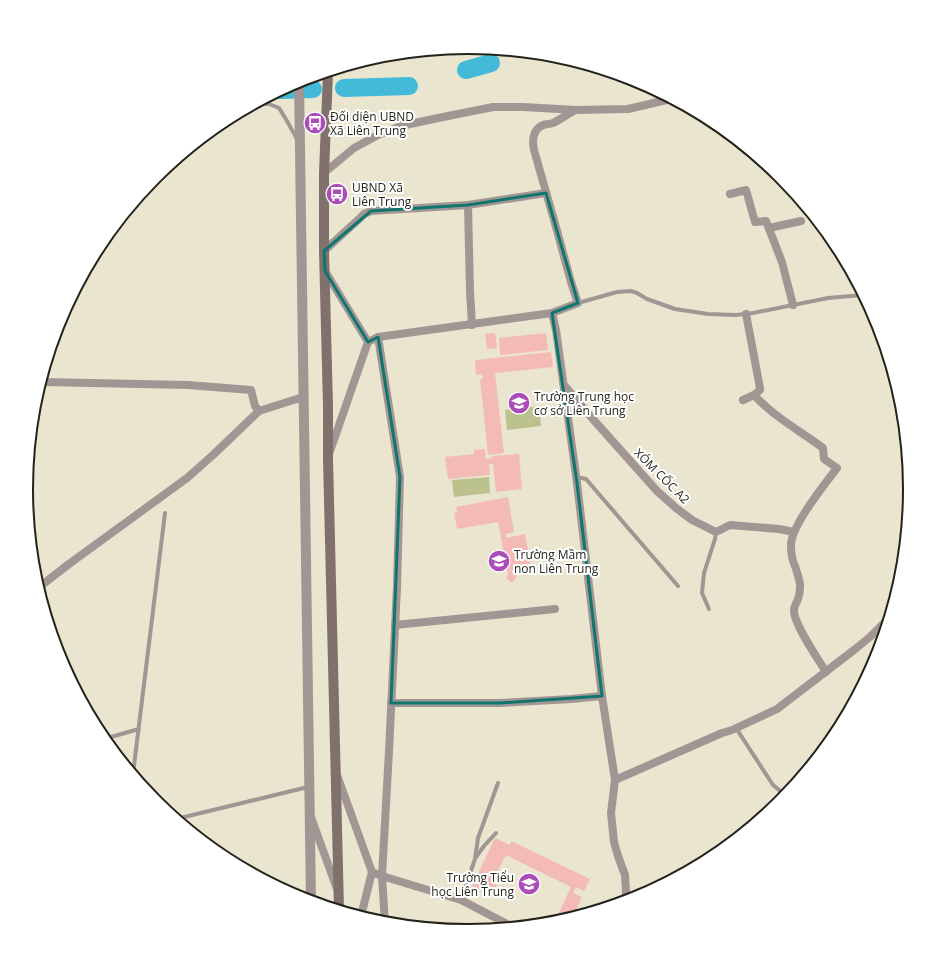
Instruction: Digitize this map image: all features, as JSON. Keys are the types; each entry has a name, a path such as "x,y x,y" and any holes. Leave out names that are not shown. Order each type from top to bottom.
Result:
{"main road":[{"path":"328,77 324,173 324,251 339,904"}],"street":[{"path":"299,88 310,813 309,894"},
{"path":"324,173 354,148 378,135 401,126 493,107 576,110 628,109 663,101"},
{"path":"328,459 368,342 378,337 552,313 578,303 532,144 536,130 542,125 552,123 576,110"},
{"path":"730,194 746,190 755,222 766,221 782,262 793,305"},
{"path":"324,251 358,219 371,211 468,205 546,193"},
{"path":"468,205 472,325"},
{"path":"769,228 800,221"},
{"path":"325,271 368,342"},
{"path":"552,313 556,330 576,476 602,696 615,780 611,813 614,842 625,875 626,894"},
{"path":"743,400 754,395 760,390 746,314"},
{"path":"378,337 400,476 395,625 382,876 385,916"},
{"path":"46,382 188,385 252,390 255,406 259,411"},
{"name":"XÓM CỐC A2","path":"563,384 591,418 657,491 692,520 716,532"},
{"path":"754,395 780,418 823,448 824,459 837,468 813,501 794,532 790,544 800,590 798,600 794,605 794,612 800,628 826,672"},
{"path":"43,584 187,478 259,411 303,397"},
{"path":"716,532 730,525 779,529 794,532"},
{"path":"395,625 555,608"},
{"path":"615,780 777,709 870,637 881,626"},
{"path":"391,703 500,703 602,696"},
{"path":"336,770 372,872 362,911"},
{"path":"310,813 338,894"},
{"path":"372,872 461,900 505,922"}],"lane":[{"path":"267,104 279,108 288,121 300,144"},
{"path":"578,303 617,292 631,291 647,299 675,309 708,314 736,315 828,298 857,295"},
{"path":"576,476 586,479 678,586"},
{"path":"134,767 165,513"},
{"path":"709,609 702,593 704,573 716,532"},
{"path":"736,728 773,785 781,792"},
{"path":"111,737 139,729"},
{"path":"461,900 475,859 478,838 498,783"},
{"path":"183,817 309,786"},
{"path":"475,859 496,833"}],"highlighted area":[{"path":"546,193 578,303 552,313 577,483 602,696 500,703 391,703 400,477 378,337 368,342 325,271 324,251 371,211 468,205"}],"green space":[{"path":"539,406 541,426 507,430 505,410"},
{"path":"489,477 490,493 454,497 452,480"}],"building":[{"path":"495,333 497,348 487,349 485,334"},
{"path":"546,333 548,350 500,355 499,338"},
{"path":"551,352 553,367 495,373 504,453 488,455 480,379 483,379 482,374 476,375 475,360"},
{"path":"485,449 486,459 492,458 492,456 519,454 522,489 496,492 493,464 489,464 490,475 448,479 445,457 474,454 474,450"},
{"path":"508,497 514,532 506,534 506,538 525,534 531,567 512,571 512,573 517,576 512,583 506,578 508,575 498,522 457,529 454,513 457,512 456,507"},
{"path":"495,838 510,845 511,841 590,879 584,891 576,887 573,893 582,897 576,910 558,915 571,887 506,855 492,883 497,885 492,896 472,886"}],"waterway":[{"path":"466,70 491,63"},
{"path":"344,88 409,86"},
{"path":"297,89 313,89"}],"place":[{"name":"Đối diện UBND Xã Liên Trung","path":"315,123"},
{"name":"UBND Xã Liên Trung","path":"337,194"},
{"name":"Trường Trung học cơ sở Liên Trung","path":"519,403"},
{"name":"Trường Mầm non Liên Trung","path":"499,561"},
{"name":"Trường Tiểu học Liên Trung","path":"529,884"}]}
